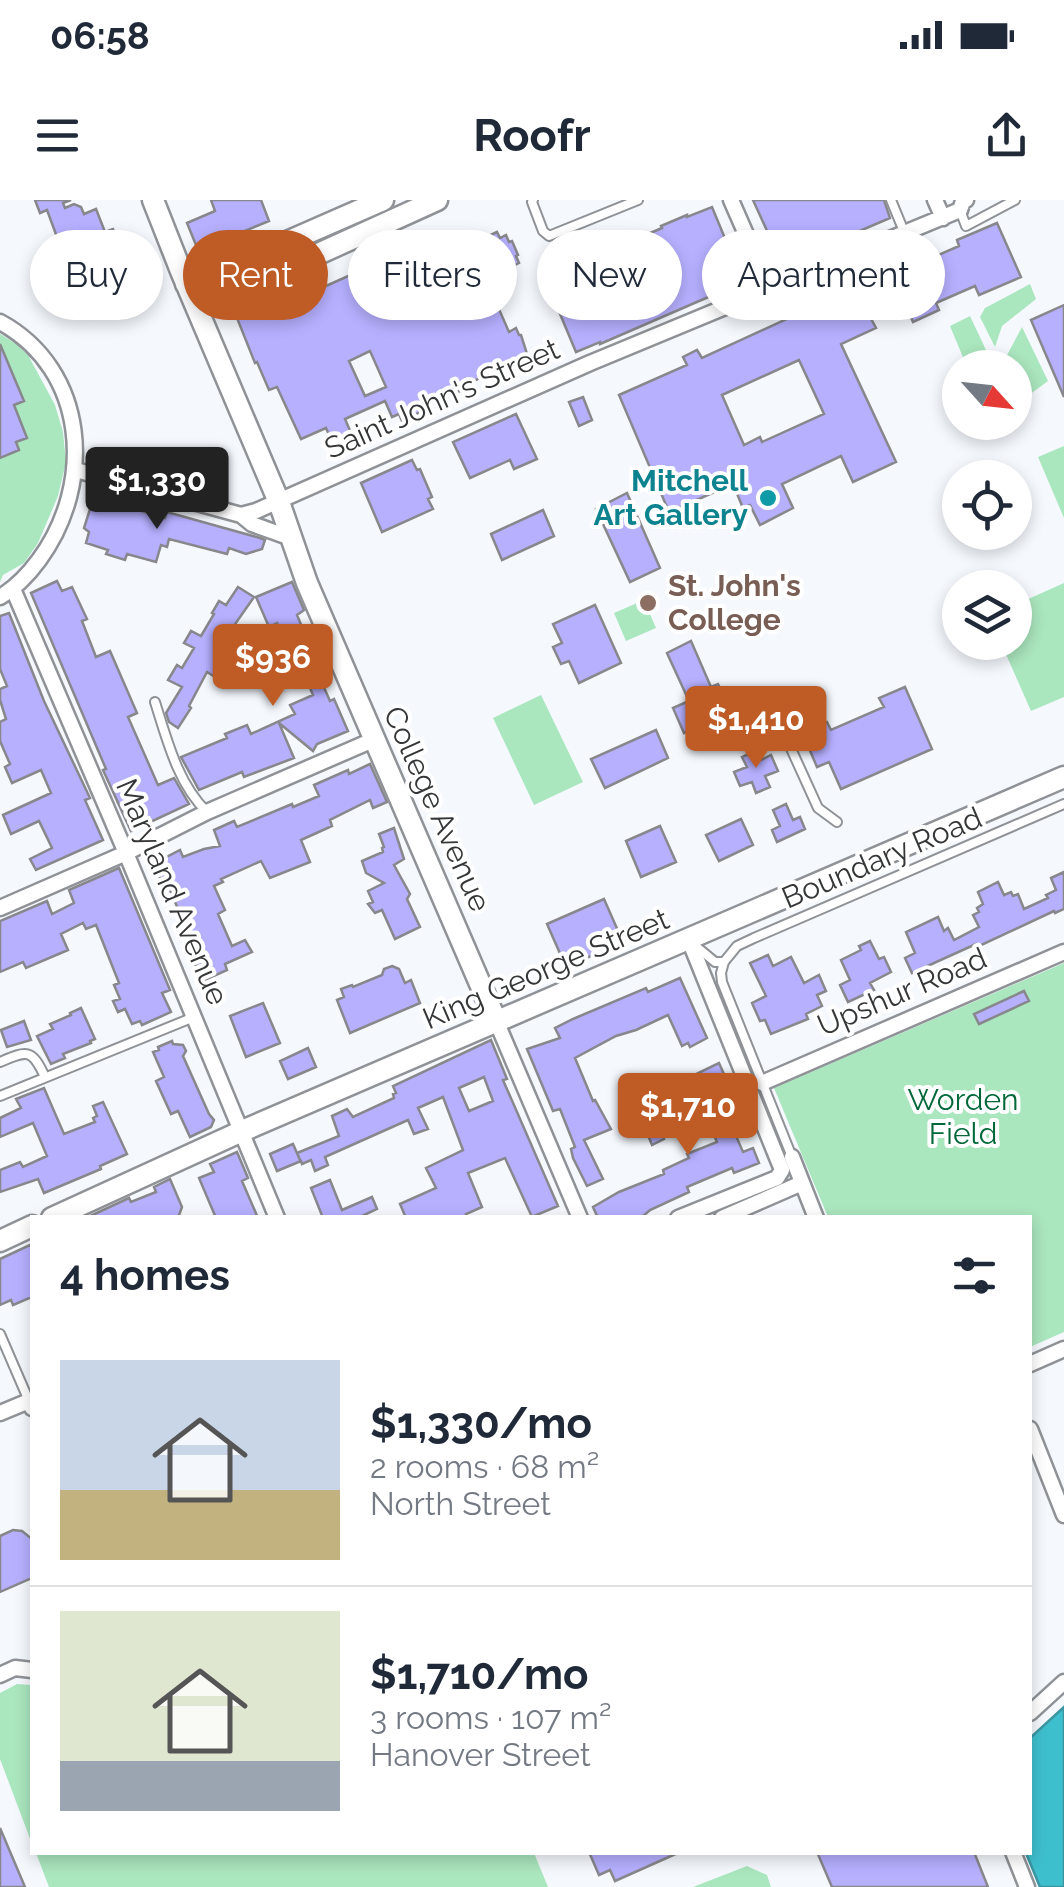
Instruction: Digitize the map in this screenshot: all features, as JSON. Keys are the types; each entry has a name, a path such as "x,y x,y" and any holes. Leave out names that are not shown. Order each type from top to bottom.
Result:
{"main road":[{"name":"College Avenue","path":"153,200 183,276"},
{"path":"314,230 383,200"},
{"path":"328,250 437,200"},
{"name":"College Avenue","path":"202,320 279,502 307,582 497,1023"},
{"name":"King George Street","path":"59,1215 240,1132 1064,777"},
{"path":"0,1241 30,1227"}],"street":[{"path":"731,200 744,230"},
{"path":"935,200 943,218"},
{"name":"Saint John's Street","path":"914,230 963,205"},
{"name":"Saint John's Street","path":"241,515 279,502 702,316"},
{"path":"0,322 31,343 60,384 69,409 76,470 64,515 50,544 24,579 6,593"},
{"path":"76,470 241,515 252,524 291,538"},
{"name":"Maryland Avenue","path":"6,593 126,854 276,1215"},
{"path":"0,908 374,740"},
{"path":"689,940 787,1164 802,1183 815,1215"},
{"name":"Upshur Road","path":"762,1083 1064,952"},
{"name":"College Avenue","path":"497,1023 579,1215"},
{"path":"685,1215 777,1178 787,1164"},
{"path":"729,1215 802,1183"},
{"path":"1032,1363 1064,1349"},
{"path":"0,1413 30,1405"},
{"path":"1032,1434 1064,1514"},
{"path":"0,1675 15,1668 30,1670"},
{"path":"1032,1712 1064,1682"},
{"path":"1013,1855 1027,1887"}],"lane":[{"path":"534,200 543,231 549,236 638,200"},
{"path":"891,200 903,230"},
{"path":"963,205 966,226 1015,200"},
{"path":"155,702 172,758 207,812"},
{"path":"768,728 788,742 818,808 838,822"},
{"name":"Boundary Road","path":"724,962 737,946 754,938 1064,804"},
{"path":"689,940 715,962 724,962 722,982 762,1083 787,1164"},
{"path":"0,1096 194,1017"},
{"path":"0,1062 28,1053 37,1059 45,1077"},
{"path":"0,1334 30,1403"}],"green space":[{"path":"1030,284 1036,299 1002,326 995,347 980,317 985,308"},
{"path":"970,316 986,350 960,350 950,326"},
{"path":"1022,327 1048,381 1032,393 1032,350 1010,350"},
{"path":"0,334 28,355 55,405 66,462 58,496 38,543 24,563 3,575 0,582 0,458 16,442 14,405 23,400 4,353 0,354"},
{"path":"1064,446 1064,518 1038,457"},
{"path":"1064,583 1064,697 1031,711 1008,660 1032,660 1032,597"},
{"path":"644,600 656,628 626,641 614,613"},
{"path":"541,695 583,782 534,805 493,718"},
{"name":"Worden Field","path":"1064,963 1064,1332 1032,1346 1032,1215 827,1215 774,1088"},
{"path":"17,1684 30,1685 30,1839 0,1759 0,1693"},
{"path":"37,1855 535,1855 548,1887 49,1887"},
{"path":"747,1866 767,1875 771,1887 693,1887"}],"water":[{"path":"1064,1707 1064,1887 1040,1887 1027,1855 1032,1855 1032,1736"}],"building":[{"path":"35,200 71,200 63,203 65,208 74,204 84,214 96,209 104,230 54,230 47,210 40,213"},
{"path":"211,200 261,200 269,221 247,230 190,230 187,223 215,211"},
{"path":"753,200 884,200 890,218 862,230 767,230"},
{"path":"712,207 722,230 702,230 702,300 682,308 682,230 657,230"},
{"path":"997,223 1021,277 979,295 975,286 945,299 945,252 959,246 957,240"},
{"path":"348,276 348,320 504,320 509,332 516,328 521,335 528,357 522,359 525,366 505,377 497,378 494,372 451,395 449,391 426,401 430,408 402,421 399,414 392,417 385,401 345,419 351,433 332,442 326,428 301,439 277,387 269,390 238,320 328,320 328,285","holes":["370,351 386,387 365,396 349,361"]},
{"path":"1064,305 1064,397 1031,320"},
{"path":"563,320 655,320 600,344 576,352"},
{"path":"784,320 872,320 876,328 841,344 896,462 853,482 841,456 782,484 793,508 760,525 750,505 743,508 733,484 669,512 619,395 687,365 683,357 697,350 702,358","holes":["799,360 824,414 762,442 760,437 744,445 722,395"]},
{"path":"0,344 24,401 14,405 27,438 16,442 19,450 0,458"},
{"path":"583,397 592,420 579,426 569,402"},
{"path":"516,414 537,459 514,469 510,460 470,478 453,442"},
{"path":"412,460 432,497 428,499 433,509 382,532 361,483"},
{"path":"627,493 660,568 630,582 596,509"},
{"path":"116,497 137,503 135,509 165,518 167,512 265,540 262,549 246,554 229,548 227,554 169,539 167,547 161,545 156,562 127,554 125,560 86,543 89,532 84,528 90,509 97,510 101,500 114,504"},
{"path":"543,510 554,536 502,560 491,534"},
{"path":"57,581 62,591 72,587 87,619 82,621 96,657 110,651 137,713 128,717 158,785 174,778 189,804 131,831 31,593"},
{"path":"292,582 304,610 297,615 309,644 305,645 348,731 317,744 313,751 279,723 294,758 244,777 242,772 199,790 181,757 247,725 251,734 295,714 290,705 313,695 277,623 269,627 256,597"},
{"path":"238,587 254,597 226,637 238,644 217,678 207,672 178,728 169,722 166,713 182,687 168,680 177,665 182,668 194,648 184,643 191,631 201,636 219,601 226,605"},
{"path":"595,605 621,663 579,683 569,661 561,664 553,647 562,643 553,624"},
{"path":"9,613 44,701 90,798 85,800 103,840 36,870 30,859 52,848 39,821 11,834 3,815 51,793 41,770 12,783 5,767 10,764 0,741 0,722 6,719 0,689 7,686 0,669 0,616"},
{"path":"691,641 711,687 718,684 723,694 732,690 740,708 684,733 673,708 689,701 667,653"},
{"path":"905,687 932,749 841,789 829,762 817,767 802,732 827,722 831,730 884,707 879,698"},
{"path":"656,730 668,758 605,788 591,759"},
{"path":"757,750 761,760 771,755 778,771 765,776 770,787 756,793 752,782 740,786 734,772 747,767 742,757"},
{"path":"370,764 387,802 373,808 370,800 330,820 332,826 301,840 310,862 270,878 261,861 214,886 225,910 218,914 232,946 245,940 252,952 225,964 227,970 205,980 200,978 199,968 192,962 197,954 167,883 163,885 157,862 180,850 183,857 220,846 214,830 234,821 237,827 319,796 314,785"},
{"path":"786,804 793,820 800,817 805,829 777,842 772,830 780,826 773,810"},
{"path":"741,819 753,845 719,861 706,835"},
{"path":"660,826 676,862 641,877 626,841"},
{"path":"394,828 404,859 394,865 410,894 407,899 420,927 395,939 382,910 375,913 368,904 373,902 368,891 384,883 366,873 362,861 383,852 379,834"},
{"path":"119,868 170,990 162,993 171,1012 142,1025 140,1021 132,1024 125,1009 118,1012 113,1001 120,999 114,985 119,983 96,925 86,929 83,923 61,934 68,950 26,968 23,962 0,972 0,921 47,901 52,914 74,903 69,890"},
{"path":"1064,872 1064,909 912,973 905,958 915,953 906,932 938,917 944,931 948,928 954,940 979,927 973,915 983,904 978,892 998,882 1004,895 1018,894 1024,909 1048,898 1046,895 1056,890 1051,878"},
{"path":"604,899 623,942 566,967 547,924"},
{"path":"870,941 891,972 870,983 874,990 848,1002 840,985 850,980 841,960"},
{"path":"768,955 773,966 791,957 804,983 819,975 826,991 817,995 822,1006 806,1014 808,1019 771,1034 752,1003 766,996 750,963"},
{"path":"384,969 399,969 405,983 411,980 420,1003 350,1033 337,1000 344,997 341,989 382,975"},
{"path":"680,978 707,1038 690,1047 688,1043 682,1046 668,1015 575,1058 593,1101 611,1129 584,1140 603,1179 587,1186 573,1158 571,1149 575,1147 560,1109 553,1111 527,1049 560,1038 555,1028 573,1019"},
{"path":"1024,991 1029,1001 979,1024 974,1014"},
{"path":"263,1003 280,1043 246,1057 230,1016"},
{"path":"81,1008 95,1039 51,1064 37,1036 53,1029 50,1024"},
{"path":"24,1021 31,1040 7,1047 1,1030"},
{"path":"491,1040 507,1079 503,1080 558,1206 531,1215 505,1158 468,1173 482,1207 466,1215 405,1215 400,1204 436,1188 426,1168 463,1150 443,1097 418,1108 428,1129 414,1134 408,1120 325,1157 328,1165 315,1171 311,1160 277,1171 270,1154 293,1144 300,1160 297,1153 339,1136 332,1116 347,1109 353,1117 394,1098 393,1086","holes":["484,1077 493,1101 469,1111 459,1088"]},
{"path":"172,1041 183,1045 183,1056 214,1120 211,1127 190,1137 178,1111 171,1114 156,1081 164,1077 153,1052"},
{"path":"308,1048 316,1067 288,1079 280,1061"},
{"path":"719,1063 727,1081 719,1084 737,1127 733,1129 743,1152 753,1148 759,1163 734,1173 732,1168 687,1187 689,1192 644,1215 597,1215 593,1207 664,1174 663,1170 689,1158 687,1154 717,1142 692,1076"},
{"path":"44,1088 64,1134 95,1122 93,1106 103,1102 127,1154 44,1193 38,1179 0,1192 0,1170 20,1162 23,1167 47,1156 33,1123 0,1137 0,1118 21,1108 16,1099"},
{"path":"654,1118 664,1139 652,1145 643,1123"},
{"path":"237,1152 248,1178 242,1181 257,1215 215,1215 199,1178 214,1172 210,1164"},
{"path":"170,1179 182,1207 179,1215 92,1215 129,1198 131,1202 156,1192 154,1187"},
{"path":"330,1180 342,1210 372,1197 377,1209 364,1215 322,1215 311,1188"},
{"path":"30,1245 30,1298 13,1305 11,1300 0,1305 0,1259"},
{"path":"13,1530 30,1537 30,1579 0,1592 0,1536"},
{"path":"0,1828 25,1887 0,1887"},
{"path":"590,1855 673,1855 615,1881 610,1870 599,1875"},
{"path":"818,1855 975,1855 988,1887 832,1887"}],"place":[{"name":"Mitchell Art Gallery","path":"768,498"},
{"name":"St. John's College","path":"648,603"}]}
